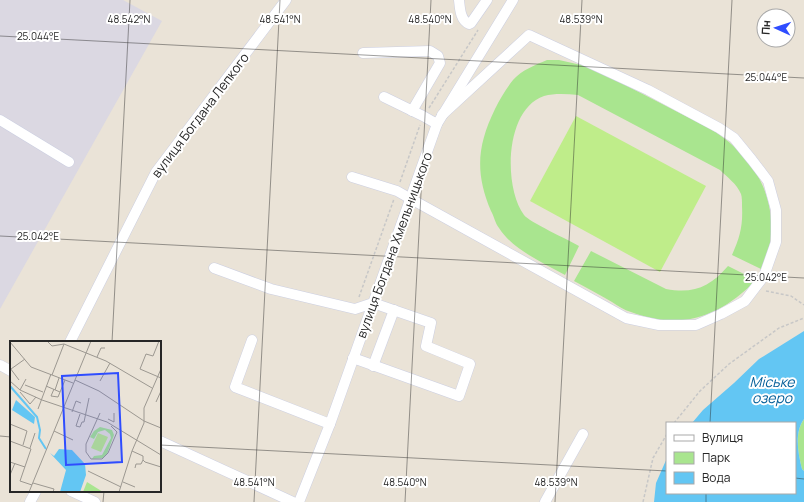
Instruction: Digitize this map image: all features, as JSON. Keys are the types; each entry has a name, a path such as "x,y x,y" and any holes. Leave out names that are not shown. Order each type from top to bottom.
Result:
{"street":[{"name":"вулиця Богдана Лепкого","path":"71,341 156,172 286,0"},
{"path":"459,0 463,18 465,22 469,24 487,0"},
{"name":"вулиця Богдана Хмельницького","path":"299,502 330,424 437,124 513,0"},
{"path":"352,177 397,191 626,318 659,325 696,324 721,314 745,301 764,276 776,242 776,210 768,181 734,138 719,128 648,90 530,35 442,115"},
{"path":"363,54 430,51 438,56 440,63 412,110"},
{"path":"384,97 437,124"},
{"path":"0,120 69,162"},
{"path":"214,268 271,289 355,309 373,303 431,323 426,346 470,364 459,396 353,358"},
{"path":"374,366 394,310"},
{"path":"252,340 235,387 330,424"},
{"path":"0,366 10,371"},
{"path":"545,502 583,434"},
{"path":"161,441 293,502"},
{"path":"30,502 35,492"},
{"path":"74,492 95,502"}],"path":[{"path":"754,289 791,296 804,305"},
{"path":"675,422 700,391 729,364 779,328 804,318"},
{"path":"642,502 653,458 666,436"}],"shaded area":[{"path":"0,0 123,0 162,21 0,309"}],"green space":[{"path":"547,60 559,60 590,67 711,129 726,139 750,163 765,192 770,208 770,243 768,253 761,269 732,255 740,231 742,220 742,201 739,190 729,178 720,170 578,95 548,95 531,104 521,116 515,132 511,168 517,202 524,215 541,226 579,246 565,275 529,255 512,243 498,226 486,197 480,172 482,148 489,122 510,83 517,76 533,66"},
{"path":"576,116 706,186 660,272 530,201"},
{"path":"591,251 666,289 685,290 701,287 715,279 728,266 756,280 728,303 699,317 683,320 649,318 623,309 574,281"},
{"path":"804,419 804,471 802,469 798,450 798,437 799,430"}],"water":[{"name":"Міське озеро","path":"804,331 804,419 799,430 798,450 802,469 804,471 804,502 654,502 656,483 666,460 666,494 796,494 796,422 693,422 703,410 759,359"}]}
